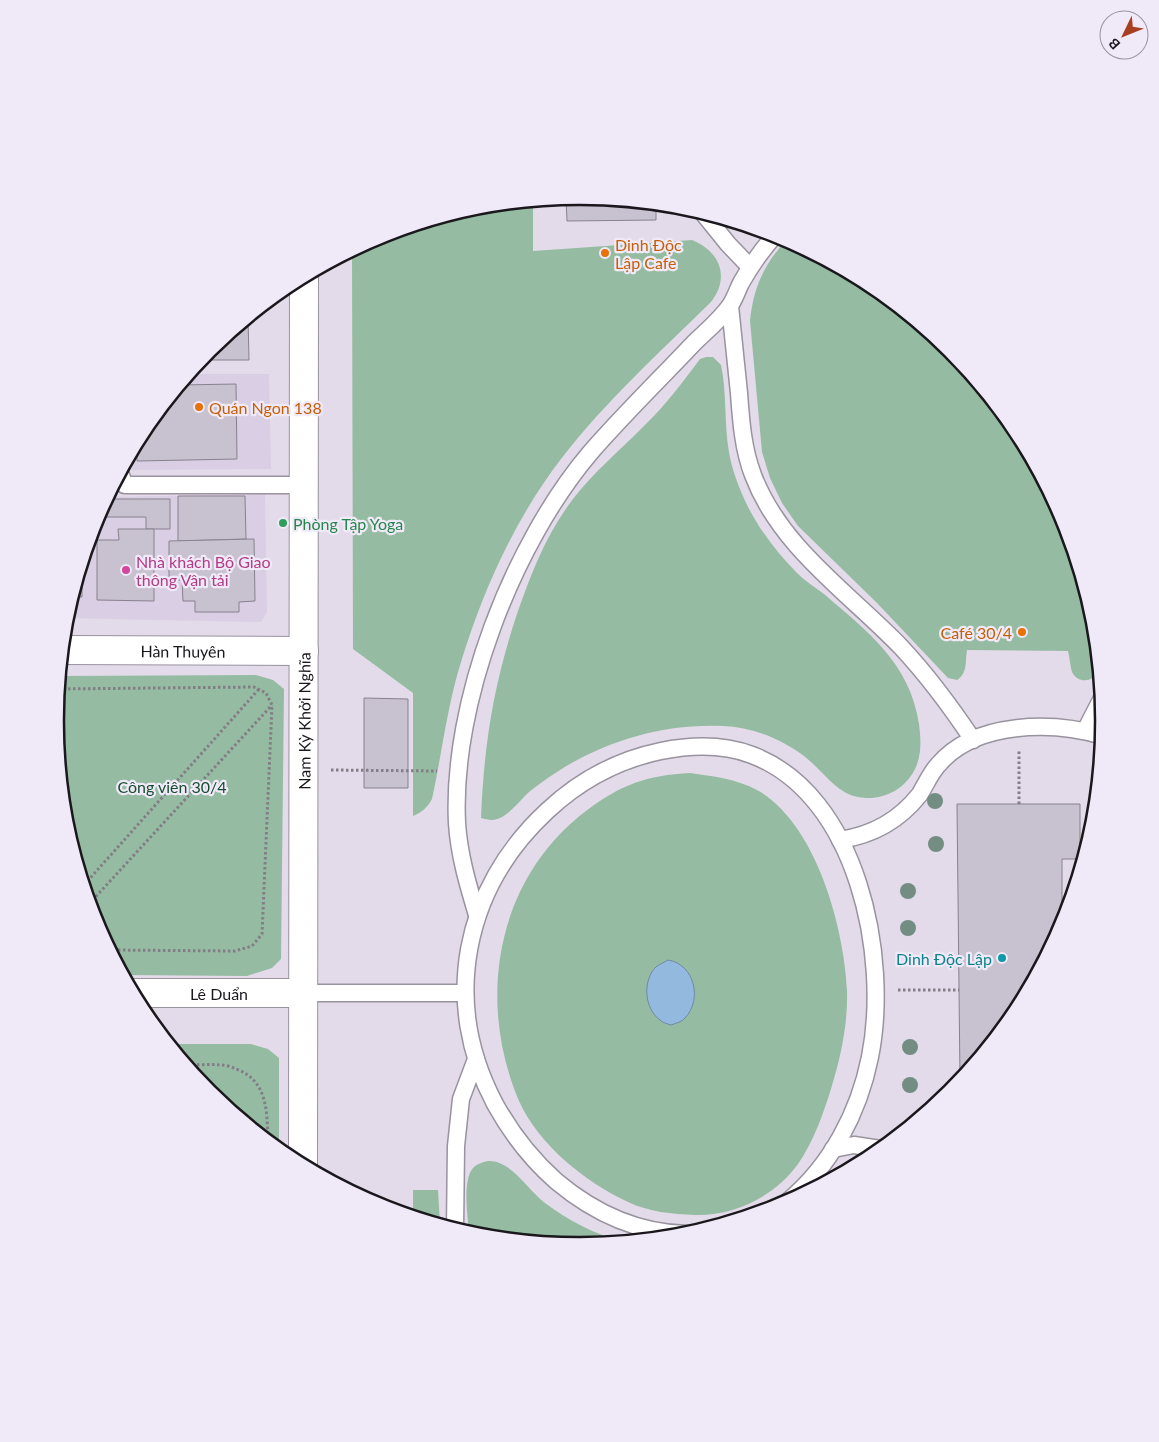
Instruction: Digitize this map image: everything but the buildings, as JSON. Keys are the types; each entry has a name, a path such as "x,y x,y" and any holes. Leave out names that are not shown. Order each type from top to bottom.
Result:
{"main road":[{"name":"Nam Kỳ Khởi Nghĩa","path":"303,1156 304,285"},
{"name":"Hàn Thuyên","path":"69,650 304,651"},
{"name":"Lê Duẩn","path":"142,993 304,993"}],"lane":[{"path":"711,222 750,267"},
{"path":"477,915 465,874 460,848 457,823 459,771 471,698 503,599 536,531 590,453 730,306 750,267 769,242"},
{"path":"730,306 746,451 753,475 763,497 787,535 901,648 930,680 973,740"},
{"path":"123,481 125,485 304,485"},
{"path":"1085,731 1095,712"},
{"path":"840,840 859,837 878,830 894,820 910,807 938,765 949,754 973,740 1008,730 1032,727 1059,727 1095,734"},
{"path":"655,1231 612,1218 590,1206 544,1171 517,1139 503,1119 476,1059 468,1026 464,993 470,941 477,915 488,888 502,863 519,839 562,796 616,764 640,756 664,750 714,747 751,755 768,762 799,784 813,798 840,840 853,868 864,898 875,959 875,1024 870,1057 862,1089 849,1120 833,1150 814,1177 805,1185"},
{"path":"304,993 464,993"},
{"path":"455,1221 456,1146 461,1098 476,1059"},
{"path":"833,1150 854,1145 871,1146"}],"path":[{"path":"65,689 254,687 266,693 272,705 262,934 252,946 235,951 118,950"},
{"path":"89,880 259,689"},
{"path":"95,898 272,705"},
{"path":"302,770 459,771"},
{"path":"1019,770 1019,804"},
{"path":"919,990 959,990"},
{"path":"196,1065 223,1065 243,1071 256,1082 264,1094 268,1131"}],"shaded area":[{"path":"198,374 269,374 271,469 129,470 170,407"},
{"path":"265,494 267,612 261,622 74,618 91,555 115,497"}],"green space":[{"path":"533,208 533,251 692,240 710,251 716,258 721,275 720,284 710,303 633,378 578,438 544,482 515,531 479,608 461,662 452,696 432,799 424,809 413,816 413,693 353,649 352,258 414,233 446,223 479,215"},
{"path":"781,247 808,258 837,274 893,312 920,333 944,356 989,407 1026,463 1042,493 1068,555 1085,620 1093,678 1082,680 1075,676 1071,670 1068,651 967,650 965,666 961,677 957,680 948,678 877,603 798,526 782,503 770,478 762,452 750,321 754,298 761,277"},
{"path":"713,357 721,365 730,459 748,507 764,534 797,573 871,635 896,666 914,702 919,724 920,754 917,765 906,783 894,791 881,797 856,797 832,783 804,756 766,735 755,731 723,726 679,728 636,736 595,751 546,779 504,816 493,820 481,818 488,738 497,688 518,611 541,553 555,525 581,489 659,410 700,359"},
{"name":"Công viên 30/4","path":"256,675 273,680 284,689 281,959 272,968 247,976 131,975 117,949 91,887 74,822 65,755 66,676"},
{"path":"690,773 733,781 757,790 778,805 796,826 811,851 833,908 845,965 847,990 845,1028 835,1077 818,1127 798,1164 778,1186 753,1202 725,1212 695,1215 652,1210 612,1194 580,1173 538,1133 519,1101 506,1062 499,1023 498,983 503,944 514,906 532,871 556,839 586,811 623,788 660,776"},
{"path":"178,1044 251,1044 268,1049 279,1058 279,1140 239,1109 215,1086"},
{"path":"488,1161 504,1165 545,1203 582,1226 606,1236 546,1236 468,1224 466,1199 468,1181 473,1168 480,1163"},
{"path":"413,1190 438,1190 440,1217 413,1209"}],"water":[{"path":"668,960 677,963 690,975 694,992 691,1010 681,1021 671,1025 663,1022 655,1015 648,1002 647,994 647,986 652,972 657,966"}],"place":[{"name":"Dinh Độc Lập Cafe","path":"605,253"},
{"name":"Quán Ngon 138","path":"199,407"},
{"name":"Phòng Tập Yoga","path":"283,523"},
{"name":"Nhà khách Bộ Giao thông Vận tải","path":"126,570"},
{"name":"Café 30/4","path":"1022,632"},
{"name":"Dinh Độc Lập","path":"1002,958"}]}
